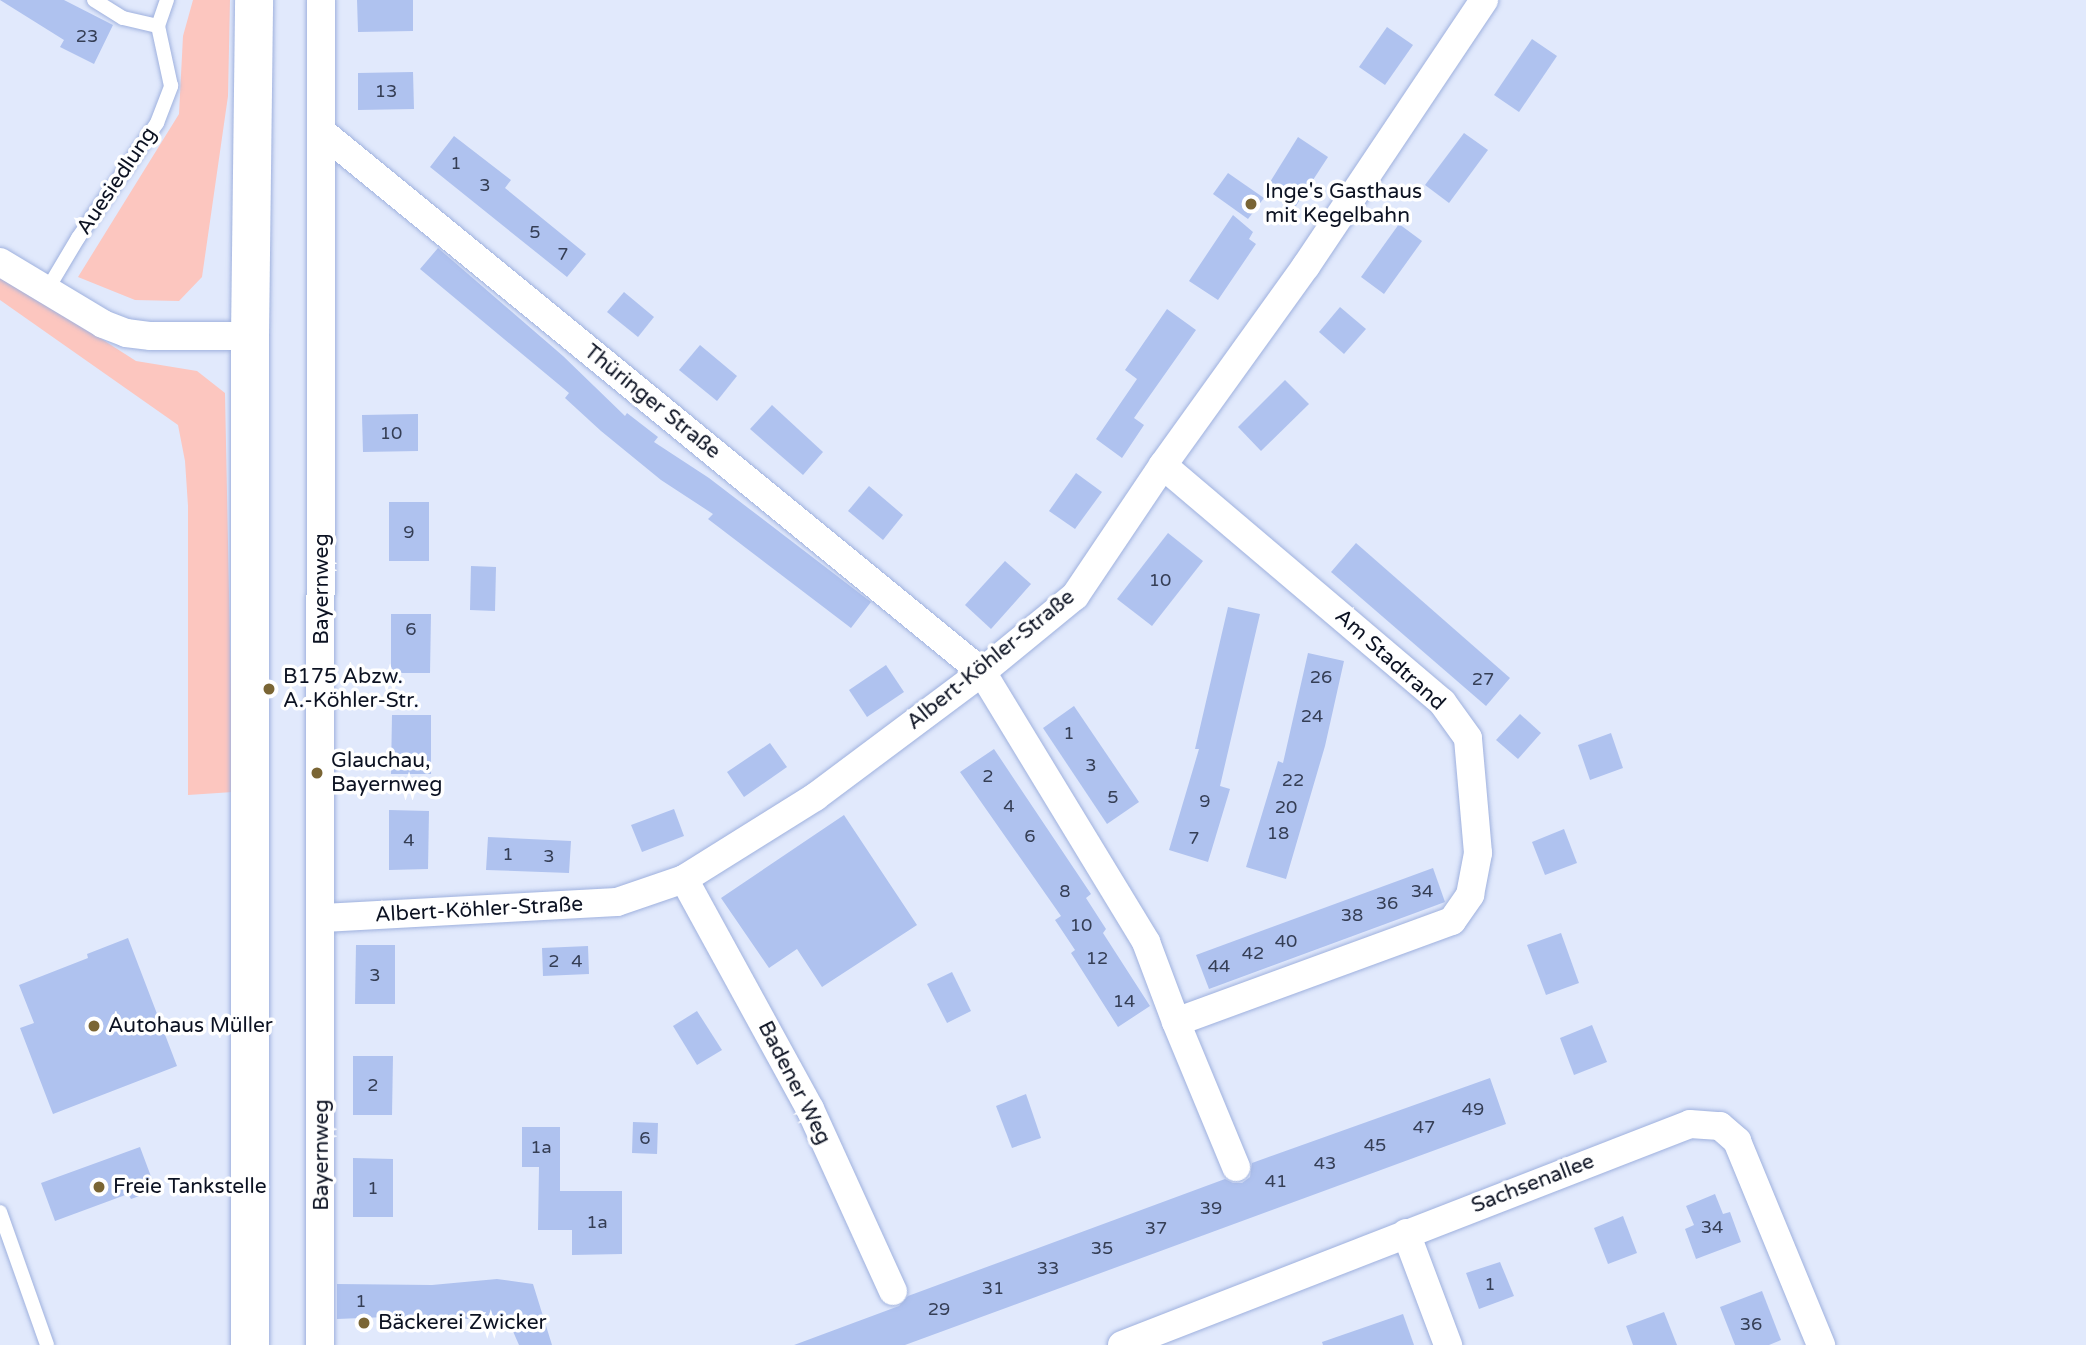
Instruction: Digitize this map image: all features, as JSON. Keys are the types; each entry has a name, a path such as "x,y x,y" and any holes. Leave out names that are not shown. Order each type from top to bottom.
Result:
{"main road":[{"path":"250,1345 250,336 254,0"}],"street":[{"name":"Bayernweg","path":"320,1345 323,918 321,0"},
{"name":"Albert-Köhler-Straße","path":"323,918 617,902 684,879 815,797 982,672 1075,596 1163,465 1306,266 1484,0"},
{"name":"Thüringer Straße","path":"322,132 982,672"},
{"path":"0,262 103,324 126,333 151,336 250,336"},
{"name":"Am Stadtrand","path":"1163,465 1442,702 1468,738 1478,853 1470,895 1452,921 1176,1022"},
{"path":"982,672 1146,943 1236,1167"},
{"name":"Badener Weg","path":"684,879 810,1109 894,1291"},
{"name":"Sachsenallee","path":"1122,1345 1690,1124 1720,1126 1737,1142 1821,1345"},
{"path":"1406,1233 1448,1345"}],"lane":[{"path":"94,0 123,18 158,26 167,0"},
{"name":"Auesiedlung","path":"47,290 78,238 157,124 171,86 158,26"},
{"path":"0,1212 47,1345"}],"shaded area":[{"path":"193,0 230,0 228,96 202,277 179,301 135,300 78,277 179,114 183,36"},
{"path":"0,274 136,361 197,371 225,393 233,792 188,795 188,506 185,461 178,425 0,300"}],"building":[{"path":"0,0 64,0 113,25 94,64 60,47 64,40"},
{"path":"357,0 413,0 413,31 358,32"},
{"path":"1387,27 1413,45 1385,85 1359,67"},
{"path":"1532,39 1557,56 1519,112 1494,95"},
{"path":"413,72 414,109 358,110 358,73"},
{"path":"1464,133 1488,150 1449,203 1425,185"},
{"path":"454,136 511,180 505,188 586,254 567,277 430,167"},
{"path":"1298,137 1328,157 1294,209 1265,190"},
{"path":"1228,173 1264,198 1248,219 1213,194"},
{"path":"1233,215 1253,232 1249,239 1256,244 1218,300 1189,281"},
{"path":"1399,224 1422,241 1384,294 1361,277"},
{"path":"438,248 563,356 625,416 627,413 658,437 654,442 709,478 871,602 851,628 708,519 713,514 661,480 601,431 565,398 569,393 420,269"},
{"path":"624,292 654,317 638,337 607,312"},
{"path":"1340,307 1366,329 1344,354 1319,332"},
{"path":"1167,309 1196,330 1134,418 1144,425 1122,458 1096,439 1137,379 1125,370"},
{"path":"700,345 737,376 717,401 679,370"},
{"path":"1285,380 1309,404 1261,451 1238,427"},
{"path":"772,405 823,452 803,475 750,429"},
{"path":"418,414 418,451 363,452 362,415"},
{"path":"1076,473 1102,492 1075,529 1049,511"},
{"path":"869,486 903,515 883,540 848,511"},
{"path":"389,502 429,502 429,561 389,561"},
{"path":"1168,533 1203,561 1152,626 1117,599"},
{"path":"1356,543 1510,678 1486,706 1331,572"},
{"path":"1005,561 1031,584 991,629 965,605"},
{"path":"471,566 496,567 495,611 470,610"},
{"path":"1228,607 1260,614 1220,786 1230,789 1208,862 1169,850 1199,749 1195,749"},
{"path":"391,614 431,614 430,673 391,673"},
{"path":"1308,653 1344,661 1325,746 1286,879 1246,867 1278,761 1283,763"},
{"path":"886,665 904,692 867,717 849,690"},
{"path":"1074,706 1139,802 1107,824 1043,728"},
{"path":"1520,714 1541,733 1518,759 1496,740"},
{"path":"392,715 431,715 431,774 391,774"},
{"path":"1611,733 1623,768 1590,780 1578,745"},
{"path":"770,743 787,767 744,797 727,772"},
{"path":"994,749 1091,894 1086,898 1106,929 1103,933 1150,1006 1118,1027 1071,953 1075,950 1055,920 1061,916 960,772"},
{"path":"674,809 684,836 642,852 631,825"},
{"path":"389,810 429,811 428,869 389,870"},
{"path":"844,815 917,925 822,987 797,949 769,968 721,898"},
{"path":"1564,829 1577,863 1545,875 1532,842"},
{"path":"488,837 571,841 569,873 486,870"},
{"path":"1433,868 1445,902 1209,989 1196,955"},
{"path":"1561,933 1579,983 1546,995 1527,945"},
{"name":"Autohaus Müller","path":"128,938 177,1066 53,1114 20,1028 34,1023 19,985 88,958 87,954"},
{"path":"356,945 395,945 395,1004 355,1004"},
{"path":"588,946 589,974 543,976 542,948"},
{"path":"952,972 971,1011 947,1023 927,984"},
{"path":"697,1011 722,1050 697,1065 673,1026"},
{"path":"1592,1025 1607,1062 1574,1075 1560,1038"},
{"path":"353,1056 393,1056 392,1115 353,1115"},
{"path":"1490,1078 1506,1124 905,1345 794,1345 899,1306 908,1296 1225,1179 1242,1183 1250,1177 1252,1163"},
{"path":"1026,1094 1041,1138 1012,1148 996,1106"},
{"path":"633,1122 658,1123 657,1154 632,1153"},
{"path":"522,1127 560,1127 560,1191 622,1191 622,1254 572,1255 572,1230 538,1230 539,1167 522,1167"},
{"name":"Freie Tankstelle","path":"140,1147 156,1190 131,1199 128,1194 55,1221 41,1183"},
{"path":"353,1158 393,1159 393,1217 353,1217"},
{"path":"1715,1194 1723,1214 1730,1212 1741,1242 1696,1259 1685,1229 1694,1225 1686,1206"},
{"path":"1623,1216 1637,1253 1608,1264 1594,1228"},
{"path":"1500,1262 1514,1296 1479,1309 1466,1273"},
{"path":"497,1279 533,1284 552,1345 519,1345 508,1320 386,1317 337,1319 337,1284 432,1285"},
{"path":"1762,1291 1781,1340 1769,1345 1735,1345 1720,1307"},
{"path":"1664,1312 1677,1345 1633,1345 1626,1326"},
{"path":"1403,1314 1414,1345 1323,1345 1322,1342"}],"place":[{"name":"Inge's Gasthaus mit Kegelbahn","path":"1251,204"},
{"name":"B175 Abzw. A.-Köhler-Str.","path":"269,689"},
{"name":"Glauchau, Bayernweg","path":"317,773"},
{"name":"Autohaus Müller","path":"94,1026"},
{"name":"Freie Tankstelle","path":"99,1187"},
{"name":"Bäckerei Zwicker","path":"364,1323"}]}
